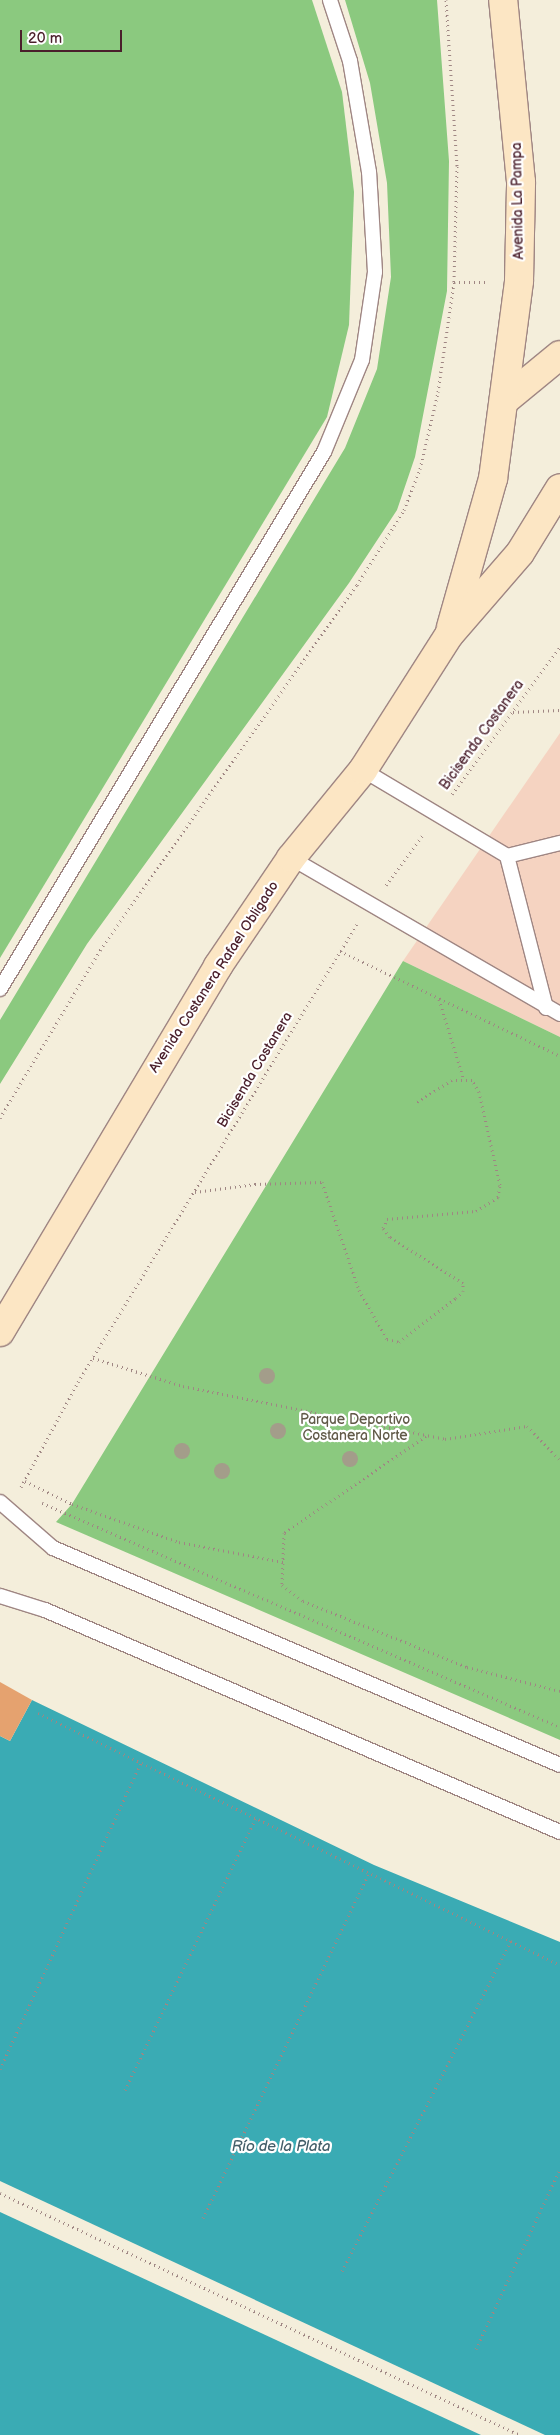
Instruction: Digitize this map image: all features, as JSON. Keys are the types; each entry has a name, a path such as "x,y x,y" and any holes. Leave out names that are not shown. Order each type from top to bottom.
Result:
{"main road":[{"name":"Avenida La Pampa","path":"503,0 521,182 519,281 504,401"},
{"path":"504,401 560,354"},
{"name":"Avenida Costanera Rafael Obligado","path":"449,635 492,479 504,401"},
{"name":"Avenida Costanera Rafael Obligado","path":"0,1332 155,1067 291,858 363,770 449,635 520,553 559,483"}],"lane":[{"path":"0,988 324,452 362,360 375,272 369,172 350,61 330,0"},
{"path":"363,770 436,816 507,856 560,844"},
{"path":"507,856 546,1008"},
{"path":"291,858 546,1008 560,1014"},
{"path":"4,1506 53,1548 560,1765"},
{"path":"0,1596 45,1610 560,1832"}],"path":[{"path":"0,1118 100,950 357,585 404,510 420,469 438,392 454,282 457,166 446,0"},
{"path":"454,282 519,281"},
{"name":"Bicisenda Costanera","path":"4,1506 18,1492 93,1358 340,951 371,905 560,647"},
{"path":"513,712 560,710"},
{"path":"340,951 560,1056"},
{"path":"439,998 463,1077"},
{"path":"194,1192 255,1184 322,1182 360,1290 387,1339 399,1342 456,1298 463,1291 463,1283 390,1238 383,1228 387,1219 476,1211 498,1197 500,1184 479,1092 472,1080 463,1077 415,1104"},
{"path":"93,1358 183,1386 445,1439 528,1426 560,1460"},
{"path":"426,1436 284,1533 282,1585 303,1601 467,1668 560,1691"},
{"path":"24,1481 178,1542 282,1562"},
{"path":"18,1492 428,1674 560,1727"},
{"path":"38,1713 560,1964"},
{"path":"0,2069 141,1763"},
{"path":"125,2090 256,1818"},
{"path":"203,2218 370,1873"},
{"path":"342,2271 511,1941"},
{"path":"476,2349 560,2169"},
{"path":"0,2193 520,2435"}],"shaded area":[{"path":"560,733 560,1037 403,961"}],"green space":[{"path":"0,0 312,0 342,92 354,192 349,325 327,417 0,958"},
{"path":"345,0 437,0 449,161 447,291 415,457 397,510 349,583 87,944 0,1084 0,1020 345,448 377,369 391,277 387,183 370,83"},
{"name":"Parque Deportivo Costanera Norte","path":"403,961 560,1037 560,1740 56,1522 72,1504"}],"water":[{"name":"Río de la Plata","path":"32,1700 374,1865 560,1942 560,2435 0,2435 0,1736 10,1741"}],"pier":[{"path":"0,2181 545,2435 481,2435 0,2212"}],"building":[{"path":"0,1682 32,1700 10,1741 0,1736"}]}
